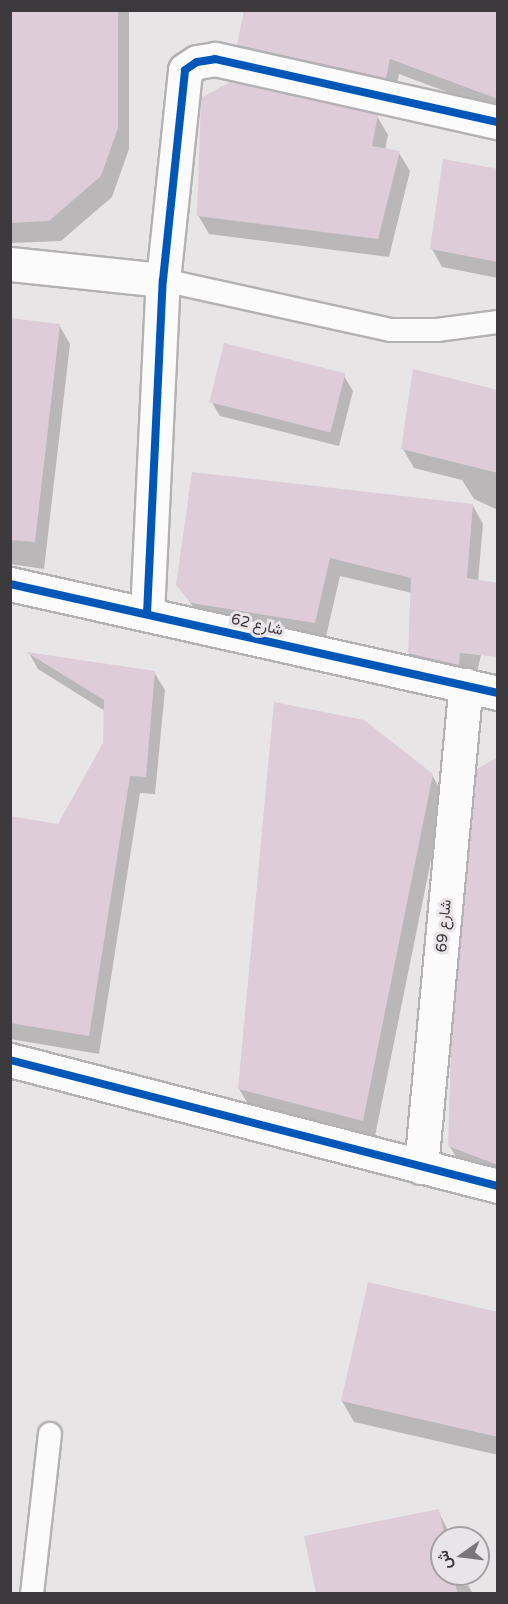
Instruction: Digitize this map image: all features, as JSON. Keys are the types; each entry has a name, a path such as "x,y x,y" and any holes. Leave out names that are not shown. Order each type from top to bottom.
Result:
{"street":[{"path":"147,614 163,280 185,70 197,62 215,59 498,122"},
{"path":"10,264 163,280"},
{"name":"شارع 62","path":"10,584 498,693"},
{"name":"شارع 69","path":"421,1167 466,685"},
{"path":"10,1060 498,1186"}],"lane":[{"path":"163,280 391,330 437,330 498,322"},
{"path":"32,1593 50,1434"}],"building":[{"path":"10,10 118,10 118,128 101,176 49,221 10,223"},
{"path":"244,10 498,10 498,99 390,59 386,78 237,45"},
{"path":"230,82 378,115 372,146 400,151 378,239 197,216 201,98"},
{"path":"443,159 498,169 498,262 430,249"},
{"path":"10,318 60,324 35,542 10,540"},
{"path":"224,343 345,373 331,432 209,402"},
{"path":"413,369 498,390 498,473 401,449"},
{"path":"192,472 473,504 467,578 498,583 498,657 460,653 459,665 408,653 411,578 330,558 315,623 191,603 176,585"},
{"path":"26,652 155,671 146,777 130,776 89,1036 10,1023 10,816 58,824 103,743 104,700"},
{"path":"274,702 364,720 433,774 363,1121 238,1089"},
{"path":"498,757 498,1165 448,1146 451,1050 477,769"},
{"path":"368,1282 498,1312 498,1437 341,1401"},
{"path":"439,1509 443,1526 430,1526 430,1586 456,1586 457,1593 316,1593 304,1536"}],"cycle path":[{"path":"147,614 163,280 185,70 197,62 215,59 498,122"},
{"path":"10,584 498,693"},
{"path":"10,1060 498,1186"}]}
